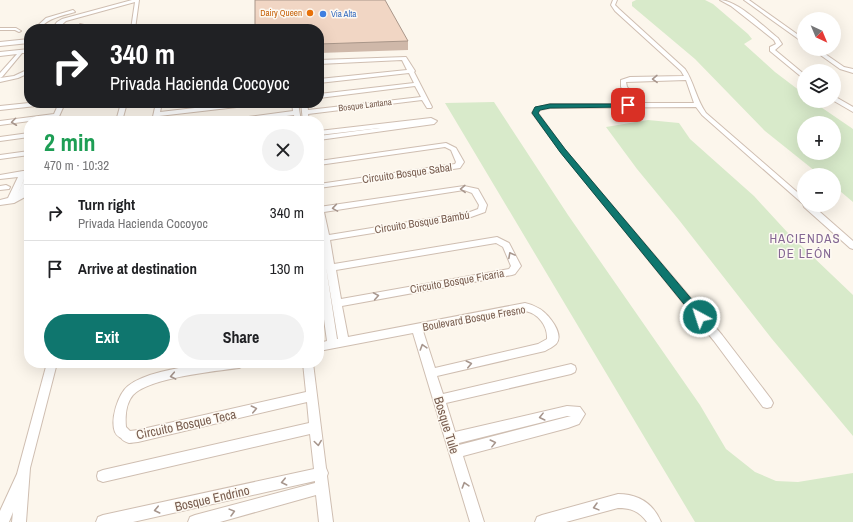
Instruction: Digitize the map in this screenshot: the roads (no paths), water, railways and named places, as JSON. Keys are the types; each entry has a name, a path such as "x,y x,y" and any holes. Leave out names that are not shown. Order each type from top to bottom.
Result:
{"street":[{"path":"615,0 613,5 617,10 672,58 683,70 688,78 697,104 704,114 797,196"},
{"path":"719,0 737,9"},
{"path":"722,0 737,9 776,39 779,44 772,48 772,50 797,71"},
{"path":"746,0 797,36"},
{"path":"62,24 67,21 137,1 134,24"},
{"path":"40,24 52,17 102,5"},
{"path":"0,29 19,30 0,34"},
{"path":"0,44 24,42"},
{"path":"1,56 24,53"},
{"path":"1,56 24,53"},
{"path":"0,76 2,72 20,54"},
{"path":"826,56 850,71"},
{"path":"324,62 406,59 429,106"},
{"path":"324,80 412,71"},
{"path":"0,81 24,74"},
{"path":"641,105 624,86 623,82 630,79 688,78"},
{"path":"0,81 24,79"},
{"path":"324,95 418,84"},
{"name":"Bosque Lantana","path":"305,112 425,98"},
{"path":"841,102 853,110"},
{"path":"697,104 550,106 537,109 535,113 563,151 718,338 767,403"},
{"path":"0,108 24,105"},
{"path":"158,108 157,114 210,108"},
{"path":"296,108 297,116"},
{"path":"305,108 305,116"},
{"path":"272,116 296,113"},
{"path":"324,132 431,120 434,121 432,123 324,137"},
{"path":"0,123 24,121"},
{"path":"0,139 24,136"},
{"name":"Circuito Bosque Sabal","path":"324,162 446,145 454,149 460,162 457,166 324,185"},
{"path":"0,157 24,154"},
{"path":"0,177 24,174"},
{"path":"11,201 24,179"},
{"path":"0,203 21,197 24,186"},
{"name":"Circuito Bosque Bambú","path":"324,209 464,188 475,190 483,205 482,210 470,214 326,238"},
{"path":"815,212 853,246"},
{"path":"324,229 326,238 324,269 333,344"},
{"name":"Circuito Bosque Ficaria","path":"324,269 497,240 506,245 516,266 512,272 328,304"},
{"path":"328,304 344,342"},
{"name":"Boulevard Bosque Fresno","path":"417,328 531,307 541,313 551,332 552,341 541,348 431,373"},
{"path":"324,346 417,328"},
{"name":"Bosque Tule","path":"417,328 477,522"},
{"path":"2,522 23,474 51,368"},
{"name":"Circuito Bosque Teca","path":"213,368 156,379 136,385 126,395 119,425 120,430 128,437 138,436 312,396"},
{"path":"309,368 322,473 326,522"},
{"path":"439,400 571,369"},
{"path":"451,439 567,411 576,411 579,414 576,420 568,423 455,452"},
{"path":"102,476 315,427"},
{"name":"Bosque Endrino","path":"103,522 322,473"},
{"path":"19,522 22,501 23,474"},
{"name":"Bosque Endrino","path":"195,522 323,488"},
{"path":"542,522 618,501 627,500 640,504 654,522"}],"place":[{"name":"Dairy Queen","path":"310,13"},
{"name":"Via Alta","path":"323,14"}],"district":[{"name":"HACIENDAS DE LEÓN","path":"805,246"}]}
